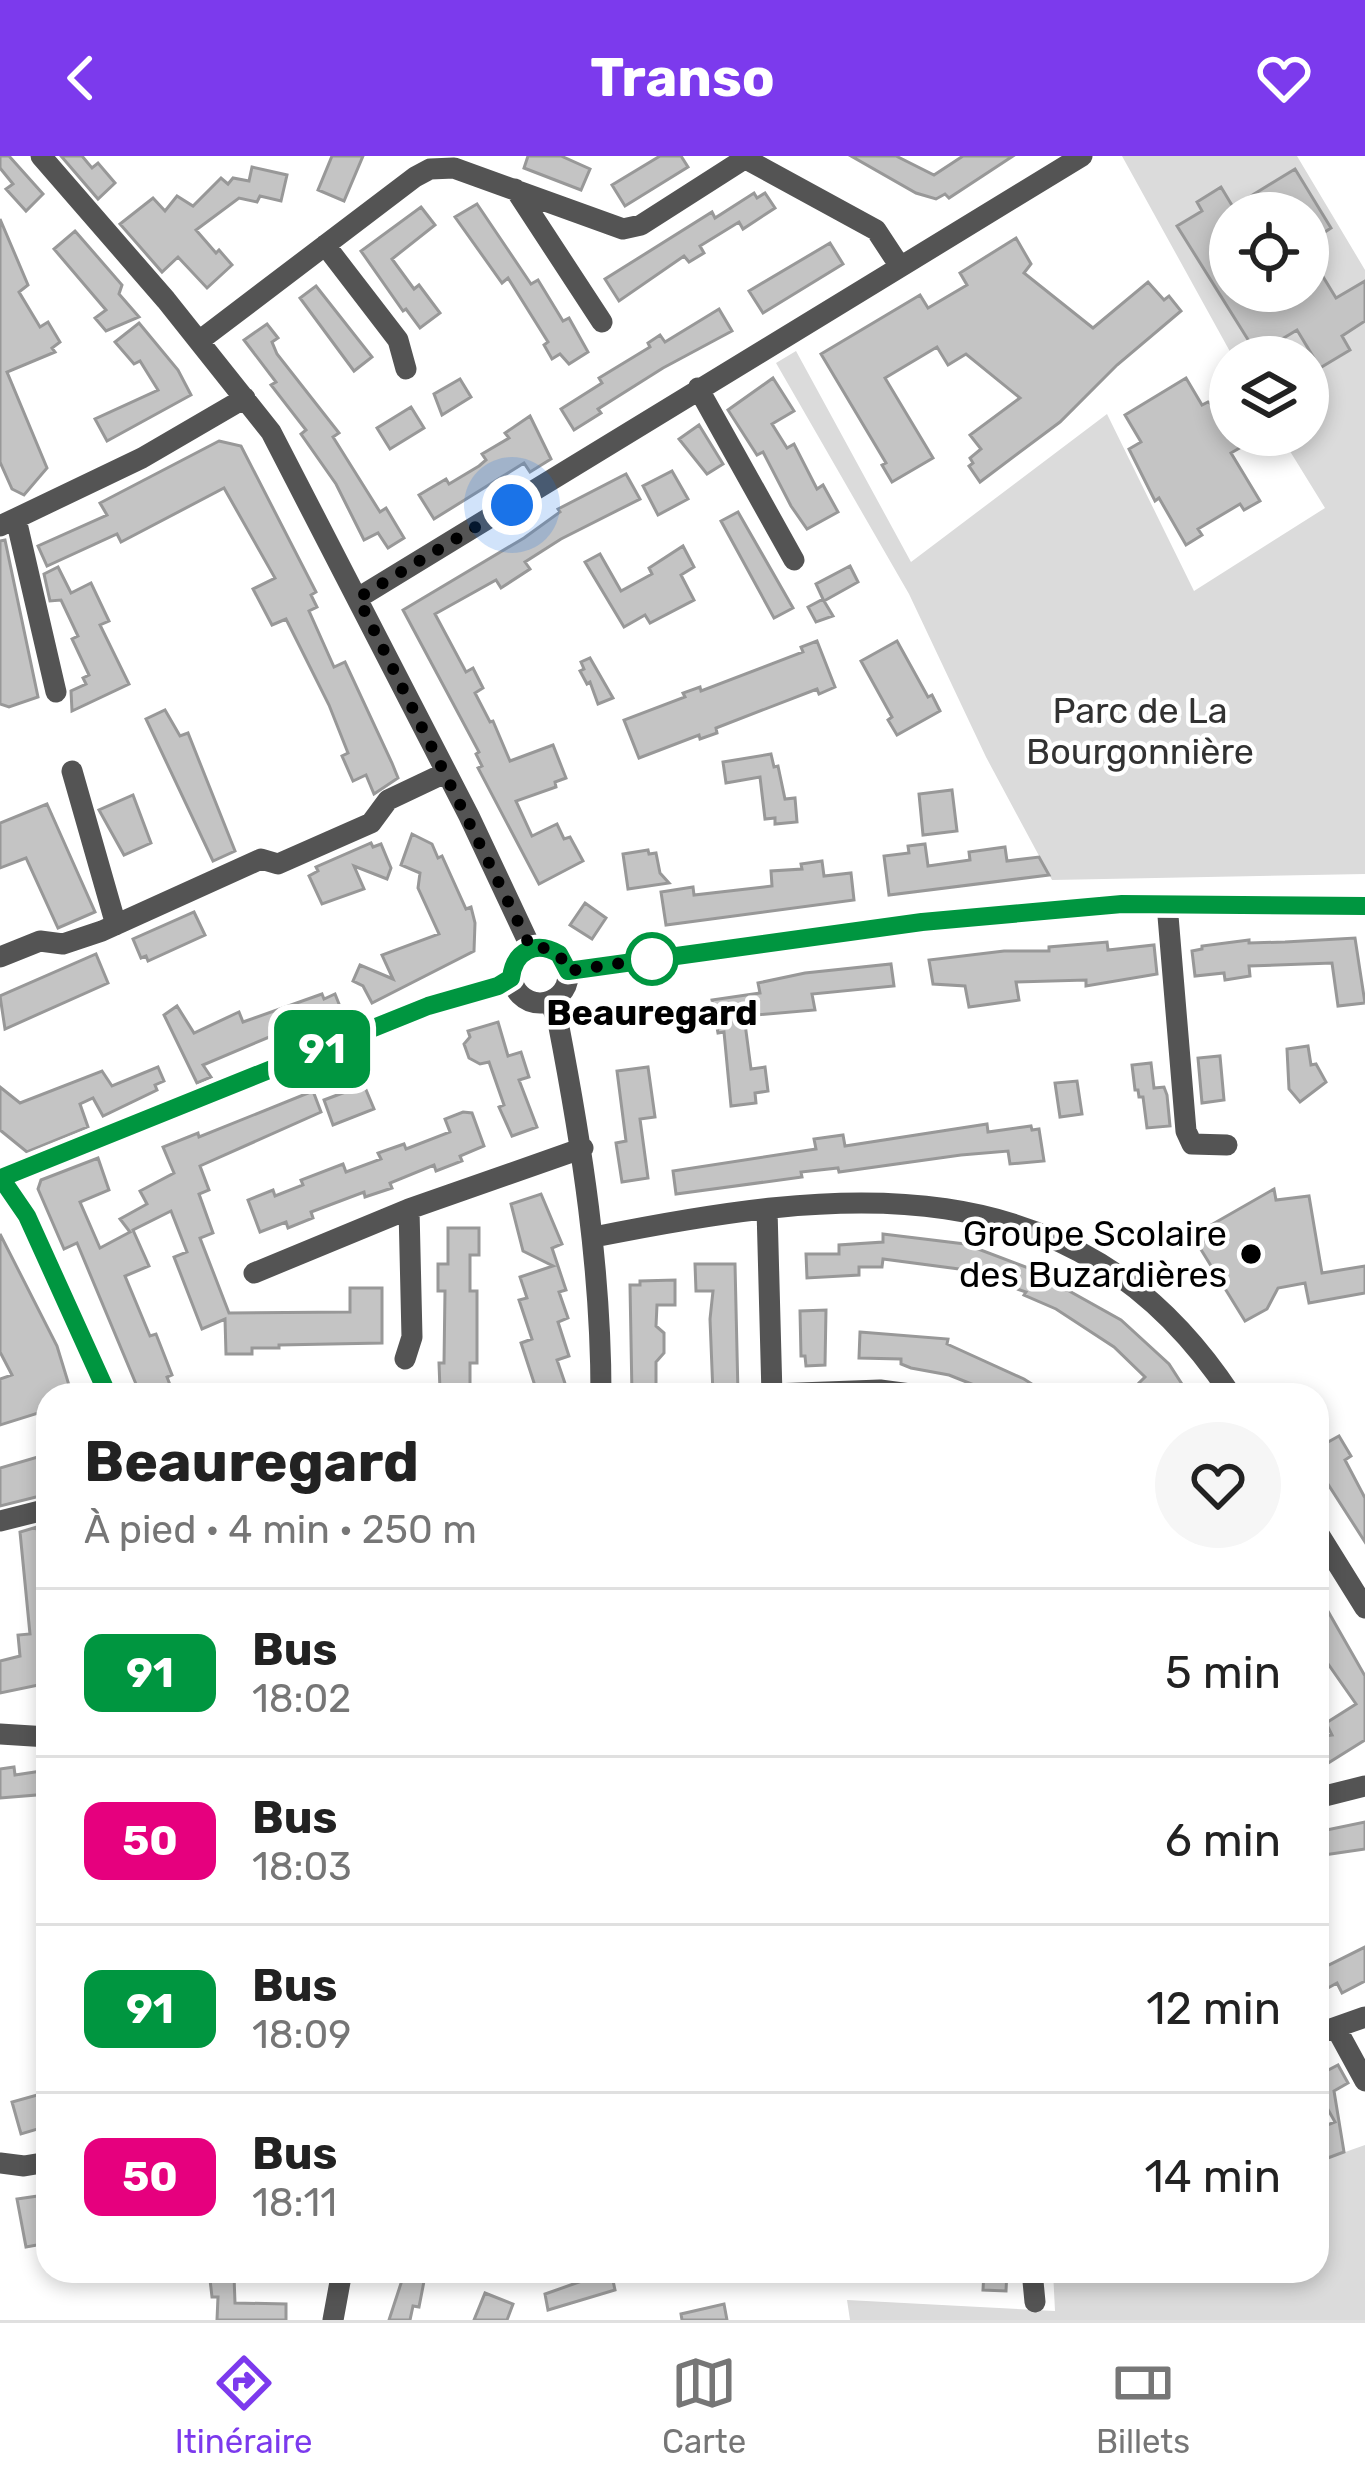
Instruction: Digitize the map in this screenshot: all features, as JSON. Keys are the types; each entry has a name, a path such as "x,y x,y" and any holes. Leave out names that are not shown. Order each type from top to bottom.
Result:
{"street":[{"path":"41,156 200,341 271,432 531,948"},
{"path":"358,598 1082,156"},
{"path":"200,341 430,169 454,167 613,228 632,229 747,157 876,230 899,265"},
{"path":"514,188 602,322"},
{"path":"326,245 398,340 406,369"},
{"path":"698,388 794,560"},
{"path":"56,692 8,522 142,458 245,398"},
{"path":"72,771 116,925"},
{"path":"0,957 40,941 62,944 116,925 262,859 278,863 371,823 388,800 446,773"},
{"path":"568,971 922,922 1122,904 1365,906"},
{"path":"1167,904 1186,1131 1192,1144 1227,1145"},
{"path":"103,1383 27,1216 0,1178 428,1006 498,986 511,978 516,959 531,948 559,954 568,971 564,990 550,1002 524,1000 511,978"},
{"path":"550,1002 583,1148 594,1237 600,1383"},
{"path":"254,1273 409,1209 583,1148"},
{"path":"594,1237 767,1209 872,1200 986,1215 1048,1236 1145,1294 1188,1334 1223,1383"},
{"path":"405,1359 412,1336 409,1209"},
{"path":"767,1209 772,1383"},
{"path":"0,1521 36,1512"},
{"path":"1329,1550 1365,1608"},
{"path":"0,1734 36,1736"},
{"path":"1329,1795 1365,1786"},
{"path":"1329,2030 1365,2018"},
{"path":"1329,2035 1365,2081"},
{"path":"0,2163 36,2164"},
{"path":"333,2320 340,2283"},
{"path":"1033,2283 1035,2302"}],"green space":[{"name":"Parc de La Bourgonnière","path":"1122,156 1297,156 1318,192 1209,192 1209,312 1329,312 1329,210 1365,270 1365,874 1052,880 986,757 909,594 776,363 796,351 911,562 1107,414 1194,591 1325,508 1293,456 1329,456 1329,336 1221,336"},
{"path":"1365,2145 1365,2320 850,2320 847,2300 1055,2311 1054,2283 1329,2283 1329,2158"}],"building":[{"path":"0,156 9,156 43,194 26,211 6,189 13,184 0,168"},
{"path":"61,156 82,156 92,168 98,163 115,183 98,199"},
{"path":"332,156 363,156 344,201 318,190"},
{"path":"528,156 561,156 590,169 581,190 524,168"},
{"path":"660,156 681,156 688,167 625,206 612,185"},
{"path":"851,156 896,156 934,175 963,156 1013,156 949,198 945,194 936,199 916,193"},
{"path":"252,167 287,175 281,201 239,198 196,230 232,265 207,288 178,257 162,272 120,224 153,198 165,211 177,196 193,206 221,178 228,184 233,178 249,181"},
{"path":"1295,169 1309,192 1257,192"},
{"path":"754,193 757,198 765,193 775,208 743,229 739,222 700,246 704,253 689,262 684,256 619,301 605,279 712,212 715,218"},
{"path":"1209,194 1209,277 1177,226 1202,211 1197,202"},
{"path":"477,204 531,284 538,280 563,321 569,318 588,352 569,364 560,354 552,359 544,345 548,342 508,278 502,283 455,217"},
{"path":"421,207 435,225 392,259 440,313 420,328 361,251"},
{"path":"0,219 28,285 19,292 40,327 48,322 60,342 52,348 55,352 7,372 47,468 24,495 12,489 0,462"},
{"path":"75,231 122,285 119,294 139,317 106,331 95,318 106,310 54,249"},
{"path":"1016,238 1031,264 1024,273 1093,328 1148,282 1181,311 1060,422 980,482 969,466 970,458 981,449 970,435 1020,398 966,354 948,365 937,347 885,378 933,458 892,482 882,465 886,463 821,354 920,295 928,308 967,285 960,273"},
{"path":"830,243 843,264 763,313 749,291"},
{"path":"1365,281 1365,321 1342,336 1350,350 1329,363 1329,336 1301,336 1297,330 1287,336 1246,336 1231,312 1329,312 1329,286 1336,298"},
{"path":"316,286 372,357 354,371 300,298"},
{"path":"719,309 732,331 663,368 574,430 561,409 602,383 599,378 650,347 648,343 660,335 665,342"},
{"path":"139,323 178,370 191,395 107,441 95,419 158,390 140,361 134,364 115,342"},
{"path":"267,324 278,338 272,342 277,354 339,433 333,437 380,512 386,508 404,538 388,548 378,533 364,540 336,484 301,434 306,430 244,340"},
{"path":"773,378 794,411 772,424 787,448 794,444 817,489 823,485 838,512 807,529 763,452 757,455 728,410"},
{"path":"1186,378 1202,405 1209,403 1209,456 1233,456 1260,501 1244,510 1240,504 1198,529 1202,535 1186,545 1159,498 1155,501 1129,449 1141,442 1125,415"},
{"path":"460,379 471,397 442,415 434,394"},
{"path":"411,407 424,428 390,449 377,428"},
{"path":"530,416 551,459 530,472 524,463 434,519 419,495 479,466 486,460 482,454 509,438 505,433"},
{"path":"699,425 723,464 707,474 679,439"},
{"path":"219,441 241,446 316,592 311,595 317,607 309,611 334,667 345,662 392,763 398,778 374,794 366,775 353,781 342,756 348,753 329,705 286,619 272,625 253,589 275,578 224,488 121,542 117,534 47,566 38,546 107,515 100,503"},
{"path":"672,471 688,499 658,515 643,486"},
{"path":"626,474 640,499 525,562 530,569 501,588 496,580 435,614 466,672 473,668 483,688 475,693 510,761 553,745 566,778 555,782 556,787 516,801 532,836 557,824 583,861 539,884 478,768 482,766 479,752 403,610 524,538 558,509"},
{"path":"738,512 793,608 774,618 721,521"},
{"path":"5,540 38,697 9,707 0,704 0,541"},
{"path":"683,546 694,567 681,575 694,600 650,623 645,615 624,627 585,562 600,554 621,591 652,574 649,568"},
{"path":"850,566 858,582 824,601 833,616 816,622 808,607 823,599 816,584"},
{"path":"58,567 71,593 91,583 109,621 100,625 129,684 72,711 71,691 86,684 83,678 89,675 61,600 50,601 44,574"},
{"path":"817,641 835,687 819,694 817,689 716,728 717,733 639,758 624,720 685,697 683,693 700,687 701,691 803,652 801,647"},
{"path":"897,641 940,711 897,735 861,661"},
{"path":"590,658 613,698 598,704 580,671 584,669 581,662"},
{"path":"165,710 180,736 188,733 235,851 213,861 146,719"},
{"path":"771,754 785,799 795,798 797,822 775,824 775,818 765,819 760,777 726,783 723,762"},
{"path":"952,790 957,831 923,835 919,794"},
{"path":"133,795 151,843 124,855 99,810"},
{"path":"47,804 95,912 58,928 26,858 0,868 0,823"},
{"path":"412,834 432,844 438,858 442,856 466,909 471,907 474,951 372,1003 363,986 353,981 360,965 393,979 382,955 439,934 418,888 420,873 401,865"},
{"path":"371,843 373,847 381,844 391,868 387,879 354,866 364,889 322,904 309,876 318,871 316,867"},
{"path":"925,844 928,866 970,860 969,852 1005,847 1007,861 1039,857 1049,875 889,895 884,856 909,853 908,846"},
{"path":"656,853 660,873 669,883 628,889 623,854"},
{"path":"822,861 824,876 851,873 854,900 666,925 661,892 693,887 694,895 772,886 771,871 802,869 801,864"},
{"path":"585,903 606,918 592,939 570,925"},
{"path":"194,912 205,935 148,961 146,956 141,958 133,939"},
{"path":"1355,938 1365,1003 1338,1006 1332,963 1249,966 1250,976 1225,980 1224,973 1195,976 1192,951 1202,946"},
{"path":"1107,942 1108,950 1154,945 1157,974 1086,986 1086,980 1016,982 1019,1000 969,1007 965,986 933,984 929,960"},
{"path":"96,954 108,983 5,1029 0,996"},
{"path":"891,964 894,986 812,994 815,1010 744,1016 751,1069 765,1067 768,1091 755,1093 756,1103 731,1106 724,1032 718,1033 712,1000 760,993 758,983 805,973"},
{"path":"322,994 324,999 335,994 341,1009 276,1040 274,1035 203,1065 211,1077 197,1083 164,1015 177,1006 194,1033 239,1012 243,1022"},
{"path":"498,1022 508,1056 521,1052 529,1077 519,1080 537,1127 512,1136 499,1107 504,1105 489,1062 480,1064 469,1058 464,1044 470,1037 468,1031"},
{"path":"1308,1046 1311,1065 1316,1064 1326,1082 1300,1102 1289,1089 1287,1049"},
{"path":"1220,1056 1224,1100 1202,1103 1198,1058"},
{"path":"1151,1063 1154,1088 1164,1087 1167,1095 1170,1126 1147,1128 1143,1097 1135,1090 1132,1065"},
{"path":"158,1067 164,1081 155,1085 157,1090 103,1116 93,1098 80,1104 88,1127 27,1152 0,1130 0,1087 20,1103 102,1071 112,1086"},
{"path":"648,1067 655,1117 640,1119 648,1178 622,1182 616,1143 626,1141 617,1071"},
{"path":"1077,1081 1082,1114 1060,1117 1055,1083"},
{"path":"364,1085 374,1109 333,1125 324,1100"},
{"path":"313,1091 321,1112 200,1166 209,1190 199,1194 213,1233 200,1238 229,1313 350,1312 350,1288 382,1288 382,1343 279,1345 252,1348 252,1354 226,1354 225,1319 202,1329 174,1257 187,1252 171,1211 133,1230 149,1266 125,1276 172,1375 167,1377 169,1383 136,1383 77,1243 64,1249 38,1189 41,1180 98,1158 109,1190 80,1202 100,1248 130,1232 120,1219 147,1204 140,1191 174,1173 163,1147 198,1133 199,1137"},
{"path":"472,1113 484,1146 460,1156 462,1161 436,1171 434,1165 390,1183 392,1188 365,1197 364,1192 311,1212 313,1218 288,1228 286,1222 260,1232 248,1200 273,1190 275,1196 343,1164 346,1172 381,1159 378,1153 404,1144 406,1149 450,1132 445,1119"},
{"path":"987,1124 988,1132 1039,1129 1044,1161 1010,1164 1008,1151 961,1155 839,1172 838,1168 801,1172 802,1177 676,1194 673,1171 816,1149 814,1139 843,1135 845,1146"},
{"path":"1274,1189 1276,1200 1309,1196 1322,1273 1365,1266 1365,1293 1309,1303 1305,1283 1278,1288 1267,1309 1245,1321 1200,1248 1211,1225"},
{"path":"541,1194 562,1244 552,1248 566,1290 559,1292 568,1318 558,1322 569,1356 557,1360 565,1383 534,1383 521,1343 532,1339 519,1300 527,1298 520,1277 553,1266 523,1251 511,1204"},
{"path":"448,1228 479,1228 479,1255 470,1255 470,1291 477,1291 477,1363 470,1363 470,1383 440,1383 445,1291 438,1291 438,1264 448,1264"},
{"path":"0,1234 57,1346 68,1383 36,1383 36,1414 0,1425 0,1379 12,1375 0,1352"},
{"path":"883,1234 965,1244 1047,1275 1121,1320 1169,1364 1181,1383 1139,1383 1145,1377 1114,1347 1056,1309 1024,1295 1026,1292 959,1269 883,1259 882,1267 859,1267 859,1275 807,1278 806,1254 839,1254 839,1245 883,1242"},
{"path":"695,1264 735,1264 738,1383 713,1383 713,1291 696,1291"},
{"path":"675,1280 675,1305 657,1305 656,1326 664,1333 664,1353 656,1362 656,1383 632,1383 630,1285 640,1285 640,1281"},
{"path":"826,1310 825,1365 806,1366 801,1356 800,1311"},
{"path":"860,1332 948,1339 947,1344 1030,1383 969,1383 911,1368 901,1364 901,1359 859,1358"},
{"path":"1339,1436 1351,1456 1345,1460 1365,1498 1365,1542 1329,1486 1329,1441"},
{"path":"36,1458 36,1497 0,1506 0,1468"},
{"path":"36,1527 36,1686 0,1693 0,1661 20,1656 18,1635 30,1634 20,1532"},
{"path":"1329,1613 1365,1676 1365,1740 1329,1762 1329,1721 1356,1704 1329,1665"},
{"path":"14,1767 15,1775 36,1772 36,1795 0,1798 0,1769"},
{"path":"1365,1822 1365,1849 1329,1854 1329,1830"},
{"path":"1365,1947 1365,1981 1342,1993 1337,1983 1329,1987 1329,1965"},
{"path":"1338,2065 1348,2083 1334,2091 1344,2152 1329,2158 1329,2124 1335,2122 1329,2111 1329,2070"},
{"path":"36,2095 36,2130 21,2134 12,2102"},
{"path":"36,2196 36,2245 26,2247 17,2199"},
{"path":"210,2283 234,2283 235,2303 286,2304 286,2320 217,2320 218,2297 212,2297"},
{"path":"401,2283 424,2283 419,2307 413,2306 410,2320 389,2320"},
{"path":"576,2283 614,2283 615,2290 548,2310 545,2294"},
{"path":"983,2283 1006,2283 1006,2291 983,2290"},
{"path":"485,2293 513,2304 507,2320 474,2320"},
{"path":"724,2304 727,2320 682,2320 681,2314"}],"bus line":[{"name":"91","path":"103,1383 27,1216 1,1178 428,1006 498,986 511,978 516,959 531,948 559,954 568,971 922,922 1122,904 1365,906"}],"place":[{"name":"Beauregard","path":"652,959"},
{"name":"Groupe Scolaire des Buzardières","path":"1251,1254"}],"route":[{"path":"512,505 358,598 531,948 559,954 568,971 661,957 652,959"}]}
